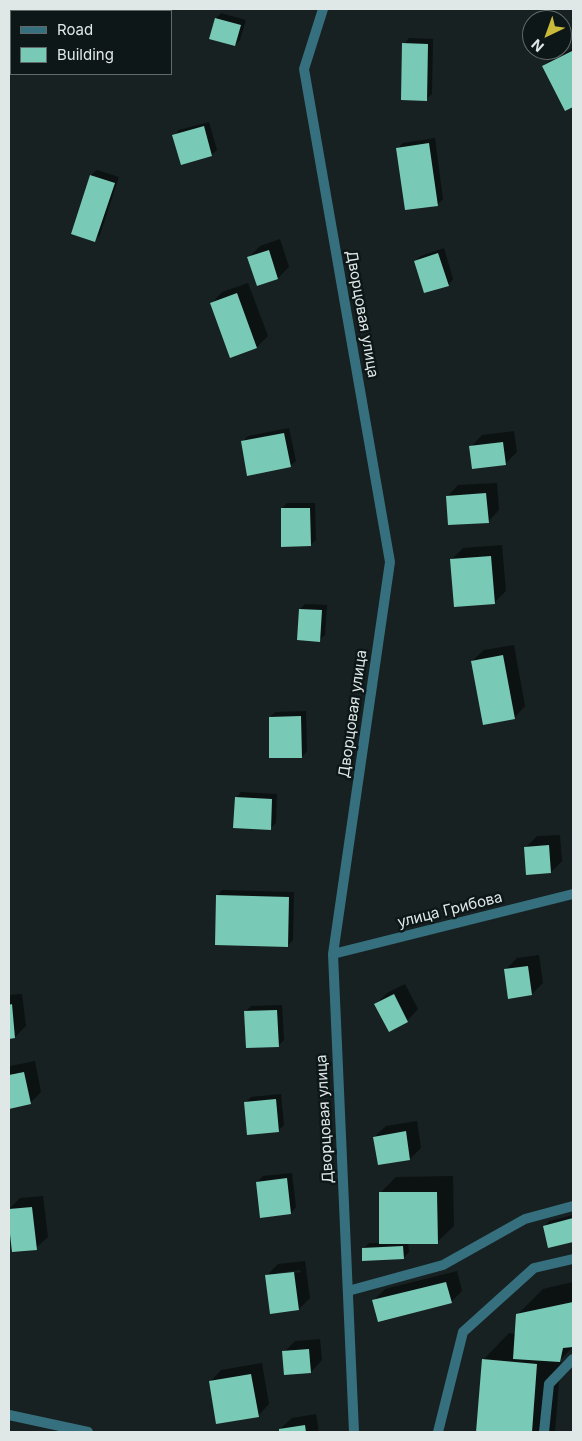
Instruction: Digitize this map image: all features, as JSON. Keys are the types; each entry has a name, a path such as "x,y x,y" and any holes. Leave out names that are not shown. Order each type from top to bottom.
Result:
{"street":[{"name":"Дворцовая улица","path":"323,9 304,69 390,562 333,954 354,1432"},
{"name":"улица Грибова","path":"333,954 573,894"},
{"path":"348,1291 443,1265 525,1219 573,1206"},
{"path":"438,1432 463,1332 534,1268 573,1259"},
{"path":"544,1432 549,1384 573,1359"},
{"path":"9,1415 88,1432"}],"building":[{"path":"133,9 159,9 158,10"},
{"path":"215,18 241,25 235,46 209,39"},
{"path":"402,43 428,44 427,101 401,100"},
{"path":"572,51 573,107 565,111 542,66 554,60 572,60"},
{"path":"204,126 212,156 181,165 172,135"},
{"path":"429,143 438,206 405,210 396,148"},
{"path":"90,175 115,183 95,242 71,234"},
{"path":"269,250 278,279 257,286 247,257"},
{"path":"438,253 449,286 424,293 414,261"},
{"path":"237,293 257,348 230,358 210,303"},
{"path":"284,433 291,467 247,476 241,441"},
{"path":"503,442 506,465 472,469 469,446"},
{"path":"486,493 489,523 448,525 446,496"},
{"path":"281,508 310,508 311,546 281,547"},
{"path":"491,556 495,604 454,607 450,559"},
{"path":"299,609 322,610 320,642 297,640"},
{"path":"503,655 515,719 483,725 471,661"},
{"path":"301,716 302,758 269,758 269,717"},
{"path":"235,797 272,799 271,830 233,828"},
{"path":"549,845 551,873 526,875 524,847"},
{"path":"216,895 289,897 288,947 215,945"},
{"path":"528,966 532,995 508,999 504,969"},
{"path":"394,994 408,1022 389,1032 374,1004"},
{"path":"12,1004 15,1038 9,1039 9,1005"},
{"path":"277,1010 279,1047 246,1048 244,1011"},
{"path":"24,1072 31,1104 9,1109 9,1075"},
{"path":"276,1099 279,1132 247,1135 244,1102"},
{"path":"406,1131 410,1160 378,1165 373,1137"},
{"path":"287,1178 291,1214 260,1218 256,1182"},
{"path":"379,1192 437,1192 438,1244 379,1244"},
{"path":"32,1207 37,1250 12,1252 9,1209"},
{"path":"573,1218 573,1242 548,1248 543,1226"},
{"path":"403,1246 404,1259 362,1261 362,1248"},
{"path":"294,1272 299,1310 270,1314 265,1275"},
{"path":"446,1282 452,1303 378,1322 372,1300"},
{"path":"573,1302 573,1347 563,1348 560,1362 513,1359 516,1314"},
{"path":"309,1349 311,1373 284,1375 282,1351"},
{"path":"482,1359 537,1364 532,1432 476,1432"},
{"path":"251,1374 259,1417 216,1424 209,1381"},
{"path":"305,1425 306,1432 279,1432 279,1429"}]}
